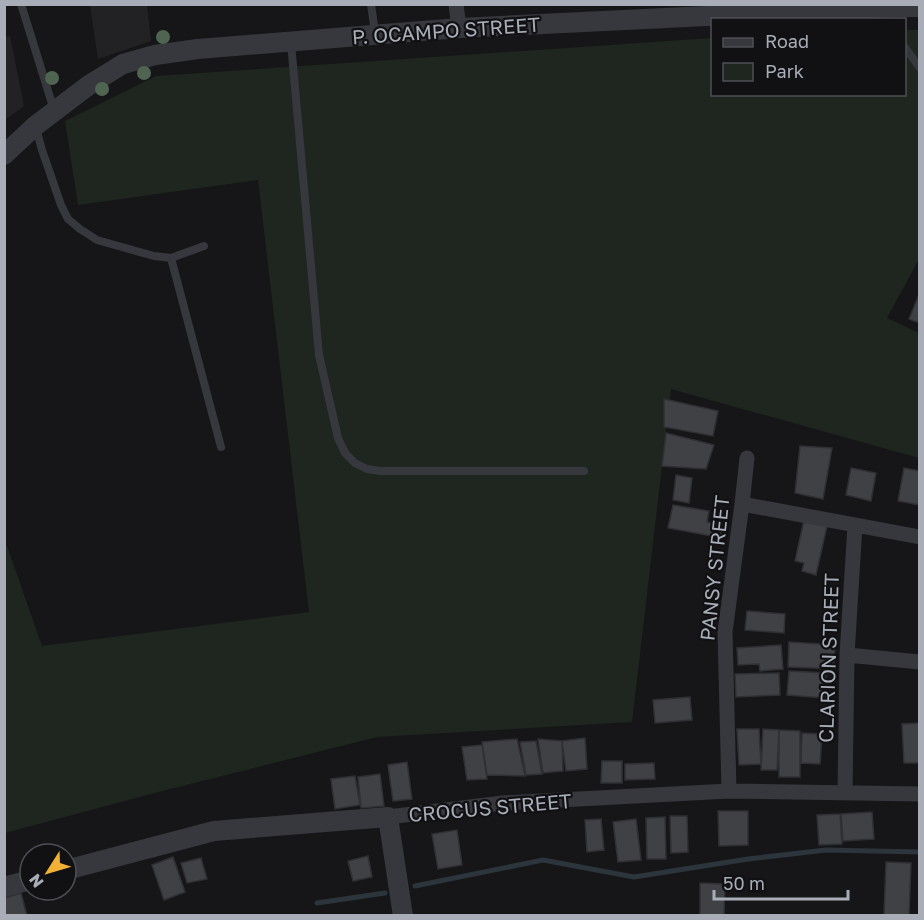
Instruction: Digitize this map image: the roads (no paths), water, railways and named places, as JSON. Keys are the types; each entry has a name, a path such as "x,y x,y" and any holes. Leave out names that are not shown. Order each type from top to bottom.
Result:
{"street":[{"path":"456,4 459,28"},
{"name":"P. OCAMPO STREET","path":"4,155 35,126 89,85 123,64 155,55 198,49 459,28 920,7"},
{"name":"PANSY STREET","path":"729,791 725,632 747,458"},
{"path":"742,504 920,537"},
{"name":"CLARION STREET","path":"845,793 847,655 855,525"},
{"path":"847,655 920,662"},
{"name":"CROCUS STREET","path":"78,867 214,831 388,817 502,803 729,791 920,794"},
{"path":"388,817 403,915"}],"lane":[{"path":"21,4 54,111"},
{"path":"371,4 375,34"},
{"path":"291,42 319,355 338,438 345,453 355,464 381,471 584,471"},
{"path":"906,49 920,68"},
{"path":"35,126 57,194 68,219 80,229 97,240 154,256 171,258 204,246"},
{"path":"171,258 221,447"}],"waterway":[{"path":"415,886 543,860 634,877 748,859 826,850 920,852"},
{"path":"317,903 385,893"}]}
